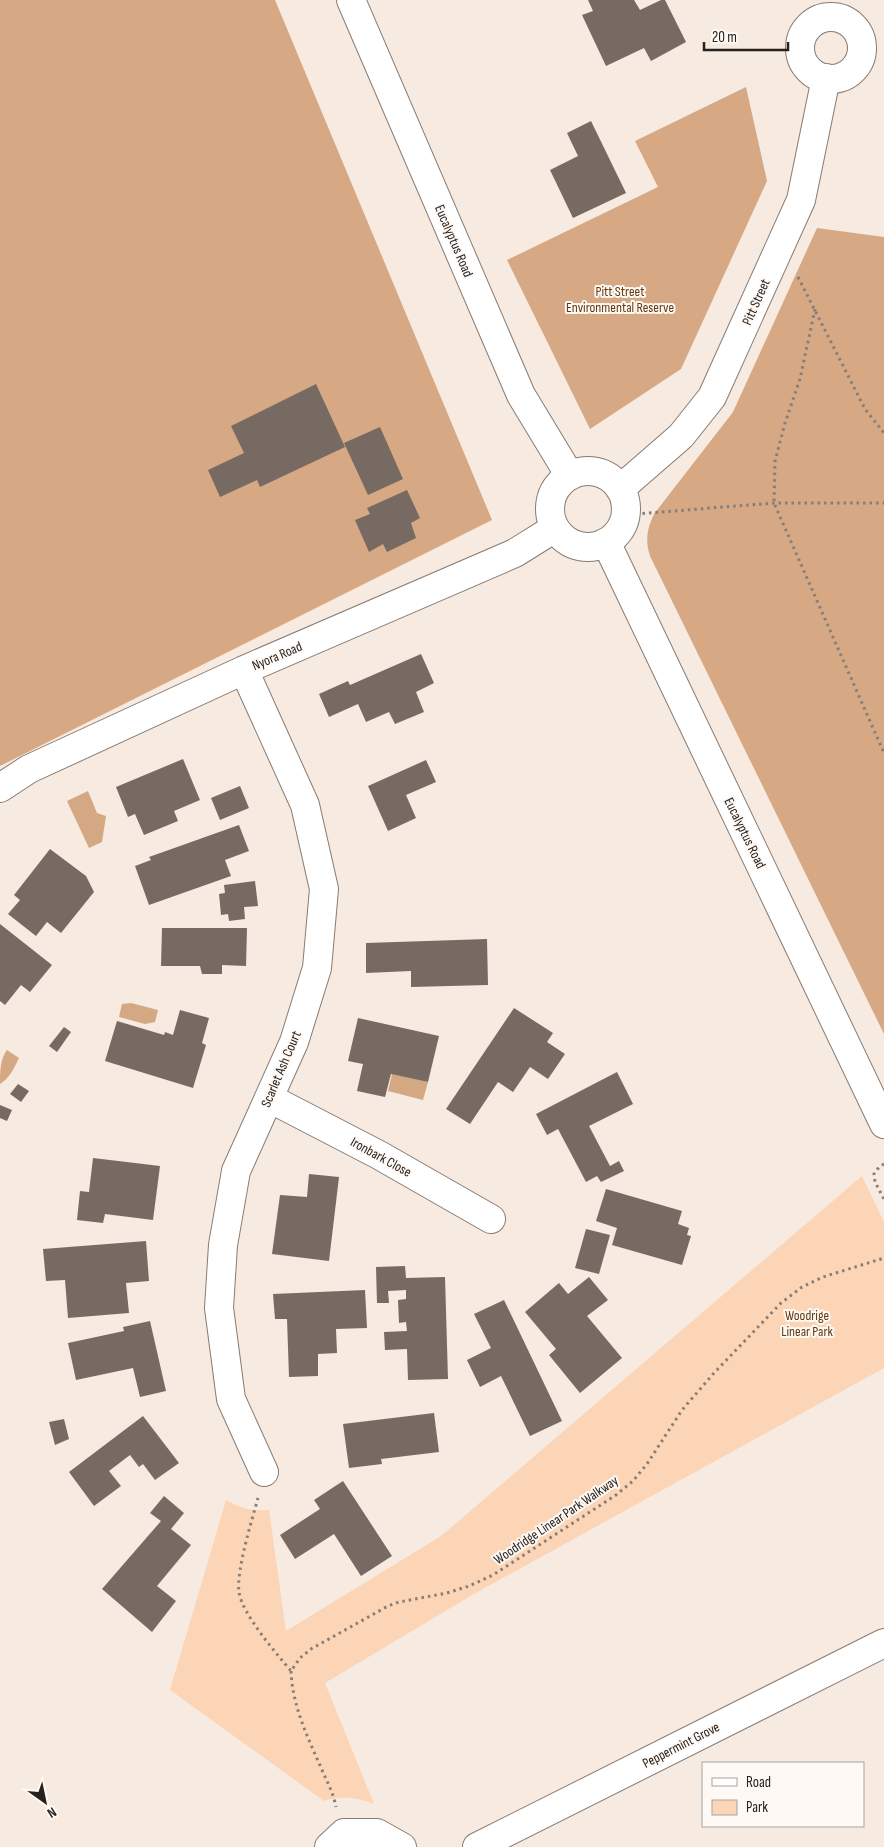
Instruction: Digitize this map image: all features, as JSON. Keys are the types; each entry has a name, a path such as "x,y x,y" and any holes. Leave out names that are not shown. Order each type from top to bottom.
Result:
{"street":[{"name":"Eucalyptus Road","path":"351,0 521,395 570,476"},
{"path":"839,9 858,33 862,44 872,57 847,74 837,78 826,78 814,74 805,66 800,54 801,42 806,30 815,22 839,9"},
{"name":"Pitt Street","path":"622,502 681,436 712,397 802,200 826,78"},
{"path":"583,471 598,472 610,478 622,502 620,528 606,542 592,546 578,545 565,539 555,528 550,514 551,499 558,486 570,476 583,471"},
{"name":"Nyora Road","path":"0,788 29,769 244,670 515,553 555,528"},
{"name":"Eucalyptus Road","path":"606,542 884,1124"},
{"name":"Scarlet Ash Court","path":"244,670 305,805 324,889 317,968 294,1042 236,1171 223,1245 219,1308 232,1400 264,1472"},
{"name":"Ironbark Close","path":"269,1098 379,1155 491,1219"},
{"name":"Peppermint Grove","path":"477,1847 884,1643"},
{"path":"336,1840 377,1833 402,1847"}],"path":[{"path":"781,246 865,409 884,433"},
{"path":"815,309 800,379 785,423 775,461 774,503 884,753"},
{"path":"622,502 884,503"},
{"path":"884,1164 874,1174 875,1182 884,1199"},
{"name":"Woodridge Linear Park Walkway","path":"291,1671 300,1658 311,1649 388,1606 399,1602 447,1593 493,1575 616,1495 633,1481 647,1464 682,1410 714,1373 781,1303 802,1287 823,1277 884,1258"},
{"path":"264,1472 239,1578 239,1592 249,1614 291,1671 294,1700 335,1801 338,1823 336,1840"}],"green space":[{"path":"0,0 275,0 492,520 0,766"},
{"name":"Pitt Street Environmental Reserve","path":"746,87 767,181 681,369 590,429 507,260 658,187 635,141"},
{"path":"817,228 884,237 884,1034 650,556 647,540 648,530 654,514 733,412"},
{"name":"Woodrige Linear Park","path":"862,1176 884,1222 884,1368 472,1595 325,1683 374,1804 349,1798 324,1801 170,1690 226,1500 247,1509 269,1510 286,1631 441,1536"}],"shaded area":[{"path":"88,791 97,813 106,816 102,842 89,848 67,801"},
{"path":"131,1003 158,1010 155,1022 145,1024 119,1017 122,1004"},
{"path":"7,1050 19,1058 9,1076 0,1084 0,1070"},
{"path":"392,1074 428,1082 423,1100 388,1091"}],"building":[{"path":"588,0 634,0 640,10 665,0 686,42 651,61 644,48 606,66 582,15 593,11"},
{"path":"591,121 626,193 573,218 550,170 578,156 567,133"},
{"path":"316,384 345,447 260,487 257,480 220,497 208,470 244,453 231,426"},
{"path":"380,427 403,479 368,495 344,443"},
{"path":"407,490 420,518 411,523 416,538 387,552 383,544 369,552 355,520 370,514 367,508"},
{"path":"421,654 434,683 416,692 424,712 395,724 389,712 366,722 358,704 329,717 319,694 348,681 350,685"},
{"path":"183,759 200,800 174,811 178,821 144,835 135,814 128,817 116,787"},
{"path":"426,760 436,782 406,795 416,818 388,831 368,786"},
{"path":"240,786 249,808 220,820 211,798"},
{"path":"239,825 249,851 225,860 231,876 149,905 135,866 151,860 149,857"},
{"path":"50,849 86,876 94,892 61,933 47,922 36,936 8,914 20,900 14,895"},
{"path":"255,881 258,906 244,907 245,919 229,921 228,914 221,915 219,894 225,893 224,885"},
{"path":"0,924 52,965 30,992 21,985 5,1005 0,1001"},
{"path":"162,928 247,928 246,966 222,965 222,974 202,974 200,966 161,966"},
{"path":"487,939 488,985 411,987 411,971 366,973 366,943"},
{"path":"514,1008 553,1033 547,1042 565,1054 548,1079 530,1067 513,1092 498,1082 470,1124 446,1109"},
{"path":"180,1010 209,1018 202,1043 206,1045 193,1088 105,1061 117,1021 164,1035 165,1032 173,1035"},
{"path":"358,1018 439,1036 428,1082 391,1074 385,1097 357,1091 363,1064 348,1061"},
{"path":"64,1027 71,1032 57,1052 49,1046"},
{"path":"617,1072 633,1104 589,1126 610,1166 619,1161 624,1171 601,1182 597,1176 586,1182 558,1129 547,1135 536,1114"},
{"path":"18,1084 29,1091 21,1102 10,1094"},
{"path":"0,1105 12,1110 7,1121 0,1118"},
{"path":"93,1158 160,1166 153,1220 105,1214 103,1223 77,1220 80,1191 89,1192"},
{"path":"309,1174 339,1177 329,1261 272,1254 280,1195 307,1197"},
{"path":"606,1189 682,1211 678,1224 689,1228 687,1235 691,1236 682,1265 612,1245 617,1228 596,1221"},
{"path":"586,1229 610,1235 599,1274 575,1268"},
{"path":"146,1241 149,1281 126,1283 129,1313 68,1318 65,1280 46,1281 43,1249"},
{"path":"405,1266 406,1278 445,1277 448,1379 408,1380 407,1349 385,1350 384,1332 407,1331 406,1322 399,1323 398,1300 406,1299 406,1290 388,1291 389,1303 377,1303 376,1267"},
{"path":"589,1277 608,1300 587,1316 622,1358 580,1393 549,1355 556,1349 525,1312 559,1283 568,1294"},
{"path":"365,1290 367,1328 336,1329 337,1353 318,1354 318,1376 289,1377 287,1319 275,1319 273,1294"},
{"path":"504,1300 562,1421 530,1436 501,1376 480,1387 467,1360 491,1348 474,1314"},
{"path":"150,1321 166,1391 140,1397 133,1368 76,1380 68,1343 124,1331 123,1327"},
{"path":"434,1413 439,1452 381,1459 382,1464 349,1468 343,1424"},
{"path":"143,1416 179,1463 155,1480 143,1464 139,1467 130,1455 109,1471 121,1486 94,1506 69,1472"},
{"path":"64,1419 69,1439 55,1445 49,1422"},
{"path":"343,1481 392,1556 361,1576 334,1534 295,1559 280,1535 320,1509 314,1500"},
{"path":"164,1496 184,1513 171,1529 191,1545 157,1586 176,1601 152,1632 102,1589 161,1521 150,1513"}]}
